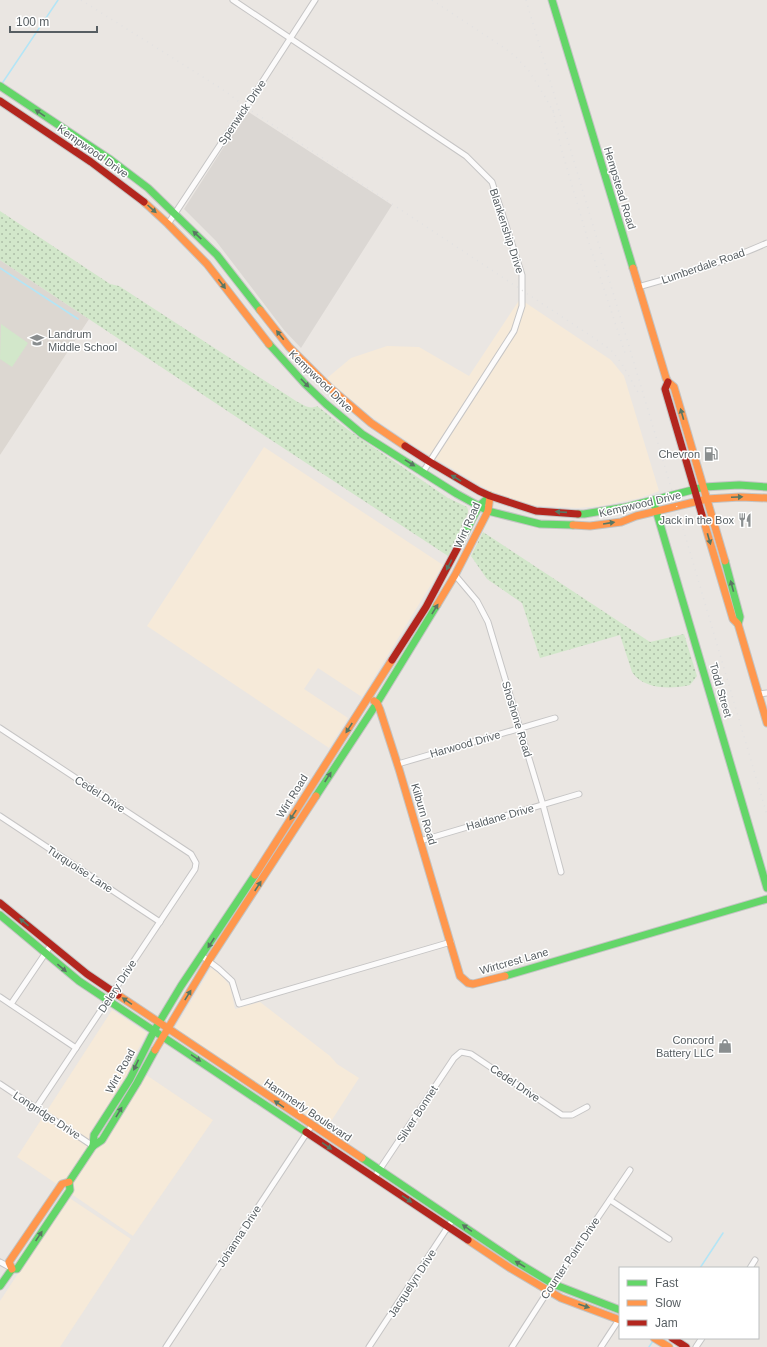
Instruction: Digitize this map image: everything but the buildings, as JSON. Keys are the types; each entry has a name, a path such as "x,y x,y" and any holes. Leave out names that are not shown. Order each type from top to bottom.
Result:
{"main road":[{"name":"Hempstead Road","path":"552,0 638,287 668,382 674,387 740,617 738,624"},
{"name":"Kempwood Drive","path":"2,87 111,160 148,188 217,255 289,347 314,374 371,423 469,486 490,496 536,510 584,514 620,508 695,489 739,485 767,487"},
{"name":"Kempwood Drive","path":"0,101 75,151 136,195 168,224 207,264 259,332 305,384 326,404 362,434 457,494 488,511 540,524 590,526 621,522 707,499 740,497 767,498"},
{"path":"75,151 82,140"},
{"name":"Hempstead Road","path":"668,382 665,389 733,619 738,624 767,723"},
{"name":"Wirt Road","path":"93,1146 94,1135 130,1079 154,1031 181,986 202,956 369,697 436,590 479,506 490,496"},
{"name":"Wirt Road","path":"0,1286 12,1268 9,1262 62,1184 69,1182 93,1146 102,1140 137,1084 167,1028 209,960 377,703 455,575 488,511 490,496"},
{"name":"Todd Street","path":"653,500 767,888"},
{"path":"575,513 575,526"},
{"path":"369,697 377,703"},
{"name":"Kilburn Road","path":"377,703 398,764 450,942"},
{"name":"Wirtcrest Lane","path":"450,942 460,976 465,981 473,984 767,899"},
{"name":"Hammerly Boulevard","path":"0,902 86,974 515,1261 553,1284 619,1310"},
{"name":"Hammerly Boulevard","path":"0,915 79,981 510,1268 548,1291 567,1300 619,1319"},
{"path":"239,1087 244,1080"},
{"path":"656,1339 669,1347"},
{"path":"674,1339 686,1347"}],"street":[{"name":"Blankenship Drive","path":"233,0 466,156 492,182 522,275 522,306 514,331 423,472"},
{"name":"Spenwick Drive","path":"168,224 315,0"},
{"name":"Lumberdale Road","path":"638,287 702,269 767,243"},
{"name":"Shoshone Road","path":"455,575 477,601 488,622 543,805 561,872"},
{"path":"759,694 767,693"},
{"name":"Harwood Drive","path":"398,764 555,718"},
{"name":"Cedel Drive","path":"0,728 191,854 196,863"},
{"name":"Haldane Drive","path":"420,840 580,794"},
{"name":"Turquoise Lane","path":"0,816 160,922"},
{"name":"Delery Drive","path":"36,1108 195,869 196,863"},
{"path":"202,956 209,960 232,981 239,1004 450,942"},
{"path":"11,1004 44,953 51,945"},
{"path":"0,997 76,1048"},
{"name":"Cedel Drive","path":"461,1052 471,1054 562,1115 572,1115 587,1107"},
{"name":"Silver Bonnet","path":"374,1178 454,1058 461,1052"},
{"name":"Longridge Drive","path":"0,1084 93,1146"},
{"name":"Johanna Drive","path":"166,1347 312,1125"},
{"name":"Counter Point Drive","path":"512,1347 630,1170"},
{"path":"610,1200 669,1239"},
{"name":"Jacquelyn Drive","path":"370,1347 453,1219"},
{"path":"751,1267 755,1260"},
{"path":"0,1262 12,1268"},
{"path":"601,1347 619,1320"}],"shaded area":[{"path":"247,111 392,205 301,348 284,330 216,241 184,209"},
{"name":"Landrum Middle School","path":"0,260 89,319 0,455"},
{"path":"520,299 611,360 624,376 659,491 640,498 601,506 577,508 528,505 490,491 416,447 372,417 326,379 351,358 387,346 419,347 469,376"},
{"path":"264,447 443,565 362,697 318,668 304,689 348,718 329,748 147,626"},
{"path":"211,968 222,976 230,986 235,1009 260,1002 330,1056 337,1064 359,1078 326,1129 175,1028"},
{"path":"112,1010 147,1033 130,1064 213,1120 133,1236 17,1157"},
{"path":"68,1197 131,1239 60,1347 0,1347 0,1301"}],"green space":[{"path":"0,211 110,284 119,286 296,401 309,407 317,406 351,432 448,498 467,507 468,513 448,556 0,260"},
{"path":"1,324 28,343 12,367 0,359"},
{"path":"483,532 650,642 684,634 697,676 690,685 675,687 659,687 643,682 632,672 620,635 540,658 522,603 487,579 471,556"}],"waterway":[{"path":"1,85 58,0"},
{"path":"0,268 78,319"},
{"path":"701,1267 723,1233"},
{"path":"649,1347 653,1341"}],"railway":[{"path":"81,0 222,89 246,107 611,350 622,364 639,394"},
{"path":"432,0 515,56 529,71 555,115"},
{"path":"526,0 767,815"},
{"path":"553,110 561,148 588,240 625,353"}],"traffic: fast":[{"path":"552,0 633,268"},
{"path":"0,86 111,160 148,188 217,255 260,310"},
{"path":"269,344 305,384 362,434 457,494 488,511 540,524 573,525"},
{"path":"578,514 626,507 704,487 739,485 767,487"},
{"path":"459,545 479,506 490,496"},
{"path":"653,500 767,888"},
{"path":"725,561 740,617 738,624"},
{"path":"316,796 377,703 437,605"},
{"path":"93,1146 94,1135 130,1079 154,1031 181,986 255,875"},
{"path":"505,976 767,899"},
{"path":"0,915 79,981 306,1132"},
{"path":"12,1269 17,1269 70,1190 69,1182 93,1146 102,1140 137,1083 155,1050"},
{"path":"362,1158 515,1261 553,1284 619,1310"},
{"path":"0,1286 12,1269"}],"traffic: slow":[{"path":"144,202 207,264 269,344"},
{"path":"633,268 666,378 674,387 725,561"},
{"path":"260,310 289,347 330,388 371,423 405,446"},
{"path":"437,605 455,575 488,511 490,496"},
{"path":"573,525 590,526 621,522 636,516 707,499 740,497 767,498"},
{"path":"702,515 733,619 738,624 767,723"},
{"path":"255,875 392,660"},
{"path":"374,701 377,703 380,710 399,769 460,976 468,983 473,984 505,976"},
{"path":"155,1050 209,960 316,796"},
{"path":"118,995 362,1158"},
{"path":"12,1269 9,1262 62,1184 69,1182"},
{"path":"468,1240 510,1268 561,1298 619,1320"},
{"path":"656,1339 669,1347"}],"traffic: jam":[{"path":"0,101 91,162 144,202"},
{"path":"668,382 665,389 702,515"},
{"path":"405,446 479,491 490,496 536,511 578,514"},
{"path":"392,660 426,607 459,545"},
{"path":"0,903 87,974 118,995"},
{"path":"306,1132 468,1240"},
{"path":"674,1339 686,1347"}],"place":[{"name":"Landrum Middle School","path":"37,340"},
{"name":"Chevron","path":"711,454"},
{"name":"Jack in the Box","path":"745,520"},
{"name":"Concord Battery LLC","path":"725,1046"}]}
